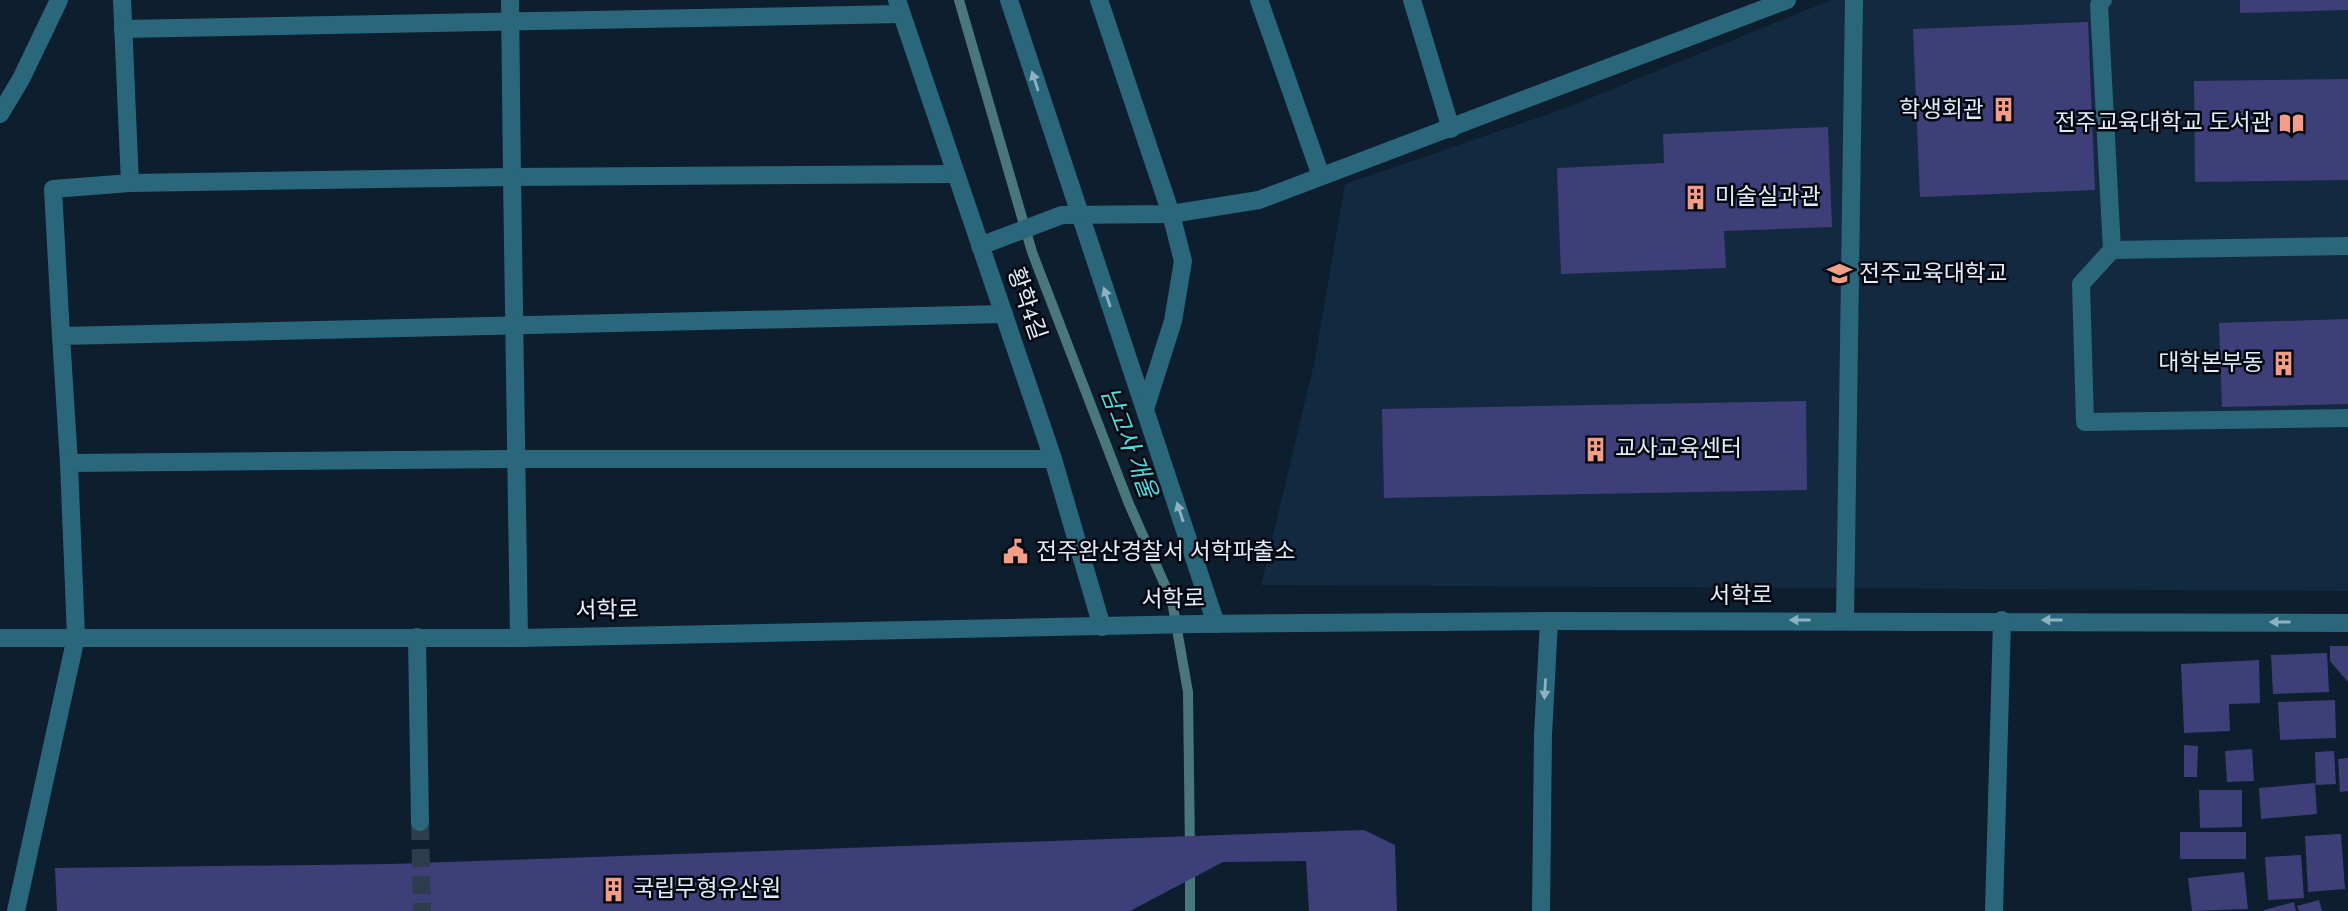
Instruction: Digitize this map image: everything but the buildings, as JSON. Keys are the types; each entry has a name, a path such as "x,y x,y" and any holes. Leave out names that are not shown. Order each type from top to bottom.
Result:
{"street":[{"path":"0,114 21,79 59,0"},
{"path":"122,0 130,183"},
{"path":"510,0 519,638"},
{"path":"1009,0 1079,215 1146,406 1216,624"},
{"path":"1099,0 1171,214 1183,261 1173,321 1146,406"},
{"path":"1259,0 1321,176"},
{"path":"1412,0 1451,130"},
{"path":"980,246 1062,215 1171,214 1259,200 1451,130 1787,0"},
{"path":"1845,620 1854,0"},
{"path":"2103,0 2099,5 2112,250 2081,284 2085,422 2348,418"},
{"path":"123,29 509,21 899,7"},
{"name":"황학4길","path":"899,7 1053,459 1102,626"},
{"path":"16,911 76,637 53,189 130,183 954,174"},
{"path":"2112,250 2348,246"},
{"path":"61,336 1004,314"},
{"path":"69,463 516,458 1053,459"},
{"path":"1994,911 2002,620"},
{"path":"1541,911 1543,735 1549,621"},
{"name":"서학로","path":"0,638 519,638 1196,624 1549,621 2348,622"},
{"path":"417,637 421,822"}],"shaded area":[{"name":"전주교육대학교","path":"1831,0 2348,0 2348,591 1261,585 1314,364 1345,184 1566,108"}],"waterway":[{"name":"남고사 개울","path":"959,0 1032,252 1129,504 1172,601 1188,692 1190,851"},
{"name":"남고사 개울","path":"1190,867 1190,911"}],"tunnel":[{"path":"420,822 422,911"}],"place":[{"name":"학생회관","path":"2004,110"},
{"name":"전주교육대학교 도서관","path":"2292,123"},
{"name":"미술실과관","path":"1695,197"},
{"name":"전주교육대학교","path":"1839,274"},
{"name":"대학본부동","path":"2284,363"},
{"name":"교사교육센터","path":"1595,449"},
{"name":"전주완산경찰서 서학파출소","path":"1016,552"},
{"name":"국립무형유산원","path":"613,889"}]}
